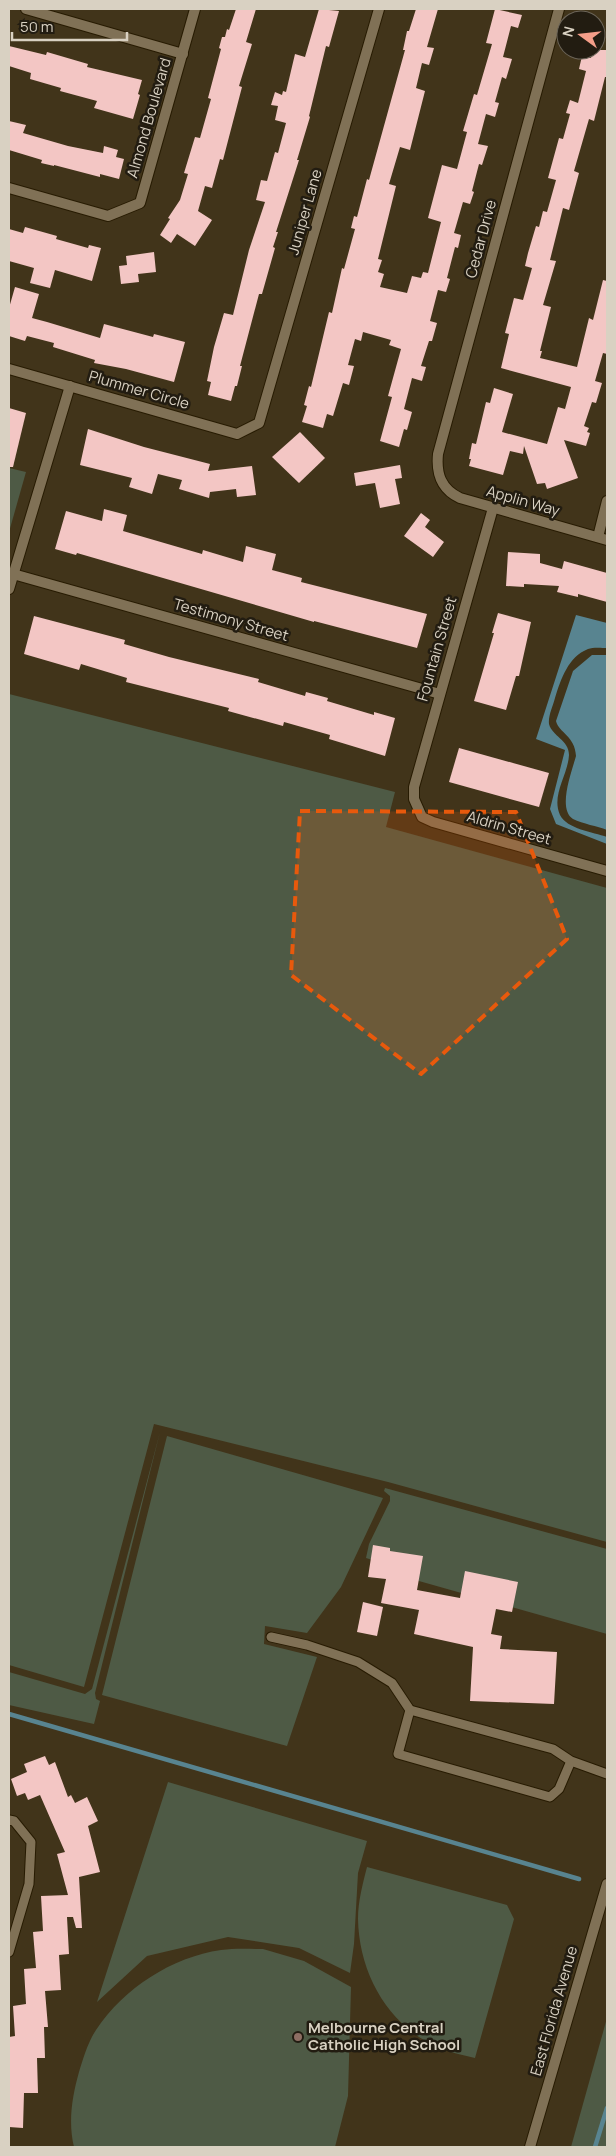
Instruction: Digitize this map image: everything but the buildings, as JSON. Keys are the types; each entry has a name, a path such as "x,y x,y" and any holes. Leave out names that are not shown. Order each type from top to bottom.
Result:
{"street":[{"path":"26,9 183,54"},
{"name":"Almond Boulevard","path":"9,188 108,216 140,203 195,9"},
{"name":"Juniper Lane","path":"260,423 379,9"},
{"name":"Cedar Drive","path":"439,478 438,452 559,9"},
{"name":"Plummer Circle","path":"9,369 237,434 260,423"},
{"path":"9,589 70,386"},
{"name":"Applin Way","path":"439,478 452,495 602,539"},
{"path":"602,539 607,501"},
{"name":"Fountain Street","path":"414,799 414,787 493,508"},
{"name":"Testimony Street","path":"13,574 440,694"},
{"name":"Aldrin Street","path":"414,799 422,816 433,822 607,871"},
{"name":"East Florida Avenue","path":"530,2147 607,1884"}],"lane":[{"path":"270,1637 307,1645 358,1662 392,1683 410,1710 553,1748 572,1761 607,1774"},
{"path":"410,1710 398,1754 550,1797 559,1789 572,1761"},
{"path":"9,1820 14,1821 31,1842 29,1885 9,1952"}],"highlighted area":[{"path":"300,811 516,812 567,939 421,1074 291,975"}],"green space":[{"path":"9,468 26,472 9,532"},
{"path":"9,694 395,792 386,827 607,888 607,1542 388,1482 154,1424 84,1687 9,1665"},
{"path":"160,1432 95,1693 96,1699 100,1701 94,1724 9,1705 9,1672 85,1694 92,1689"},
{"path":"167,1436 383,1498 341,1587 307,1633 265,1626 264,1644 317,1657 287,1746 102,1695"},
{"path":"385,1488 607,1549 607,1634 380,1570 382,1563 366,1558 369,1544 390,1501 390,1496 384,1491"},
{"path":"168,1782 367,1841 358,1873 354,1944 350,1973 299,1948 228,1937 147,1956 97,2002"},
{"path":"367,1867 507,1905 514,1919 475,2058 446,2050 423,2040 392,2013 380,1997 364,1960 360,1940 359,1906"},
{"path":"263,1949 304,1961 351,1987 348,2096 335,2147 74,2147 71,2128 72,2110 74,2091 82,2062 96,2030 120,2001 151,1977 167,1967 185,1960 221,1950"},
{"path":"607,2018 607,2147 571,2147"}],"water":[{"path":"576,615 607,623 607,648 590,648 575,657 566,669 557,691 549,724 553,732 566,746 569,755 557,800 558,808 563,820 568,824 607,837 607,844 556,824 550,809 565,750 536,739"},
{"path":"592,655 607,655 607,830 577,821 568,814 566,807 567,789 576,756 573,744 560,729 556,721 573,671"}],"waterway":[{"path":"9,1714 579,1879"},
{"path":"595,2147 607,2108"}],"place":[{"name":"Melbourne Central Catholic High School","path":"298,2037"}]}
